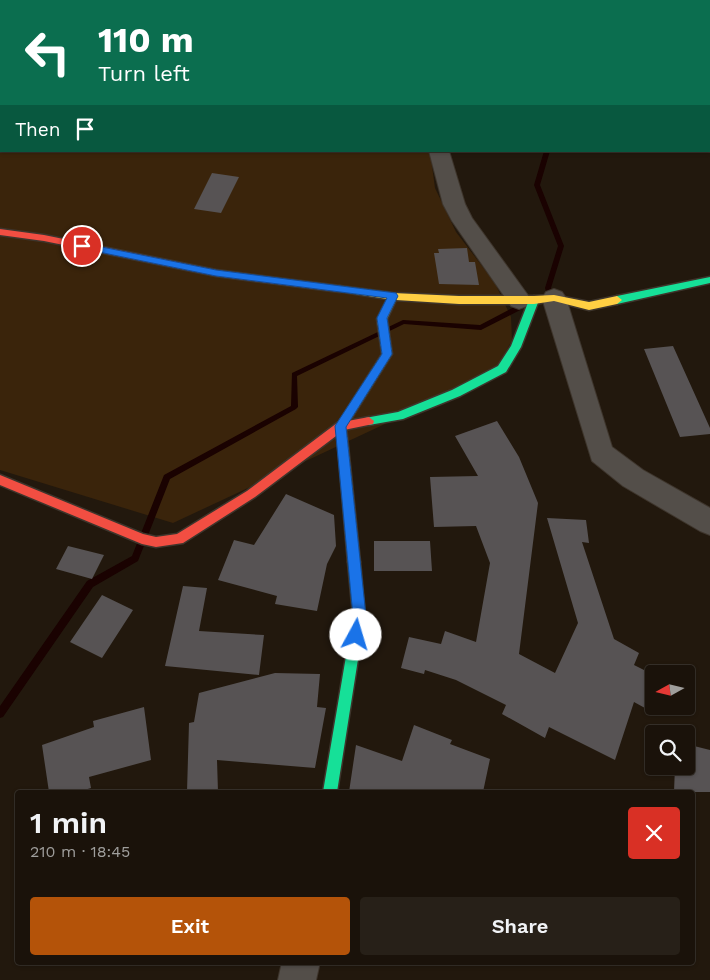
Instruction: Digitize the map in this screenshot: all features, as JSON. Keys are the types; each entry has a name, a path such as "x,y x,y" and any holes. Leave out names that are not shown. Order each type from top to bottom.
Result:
{"street":[{"path":"439,152 454,204 484,251 535,300 602,453 633,478 710,522"},
{"path":"0,232 44,238 216,273 393,296 459,300 535,300 588,306 710,280"},
{"path":"0,480 142,539 168,542 179,539 251,494 341,426 387,354 382,318 393,296"},
{"path":"341,426 399,416 493,376 502,369 516,347 535,300"},
{"path":"330,790 359,616 341,426"},
{"path":"297,980 300,965"}],"shaded area":[{"path":"0,152 430,152 435,188 456,232 495,283 511,317 512,340 499,365 464,387 173,523 0,470"}],"building":[{"path":"212,173 239,177 221,213 194,209"},
{"path":"467,248 469,262 475,262 479,285 439,284 434,253 439,253 438,249"},
{"path":"673,346 710,428 710,434 680,437 644,349"},
{"path":"497,421 519,457 538,503 519,654 555,673 578,623 547,518 586,520 589,543 582,542 614,639 639,653 634,665 645,670 645,708 634,702 615,760 549,727 545,738 502,714 506,705 456,680 425,670 424,674 401,668 409,637 441,644 445,631 476,642 490,563 476,526 434,527 430,477 478,476 455,436"},
{"path":"286,494 334,515 336,546 327,564 317,611 275,604 277,596 218,580 234,540 254,545"},
{"path":"374,541 430,541 432,571 374,571"},
{"path":"68,546 104,555 92,579 56,569"},
{"path":"183,586 207,588 199,631 264,635 259,675 165,666"},
{"path":"102,595 133,610 102,658 70,642"},
{"path":"275,673 320,674 317,707 326,708 315,768 217,760 218,790 187,790 189,723 194,722 199,693"},
{"path":"144,707 151,760 89,777 91,788 84,790 49,790 42,745 94,727 93,721"},
{"path":"414,725 452,740 450,744 490,759 483,790 349,790 356,745 402,761"},
{"path":"695,746 710,750 710,792 674,790 675,775 695,775"}],"waterway":[{"path":"547,152 537,185 561,246 548,288 551,298"},
{"path":"0,714 90,584 135,558 167,477 294,407 294,375 403,322 481,328 526,304"}],"traffic: fast":[{"path":"617,300 710,280"},
{"path":"369,421 399,416 456,393 502,369 516,347 534,300"},
{"path":"330,790 359,615 354,562"}],"traffic: slow":[{"path":"340,289 393,296 459,300 534,300 554,298 589,306 617,300"},
{"path":"354,562 341,426 387,354 382,319 393,296"}],"traffic: jam":[{"path":"0,232 44,238 216,273 340,289"},
{"path":"0,480 142,539 156,542 179,539 251,494 341,426 369,421"}],"route":[{"path":"82,246 216,273 393,296 382,318 387,354 341,426 359,616 356,635"}]}
